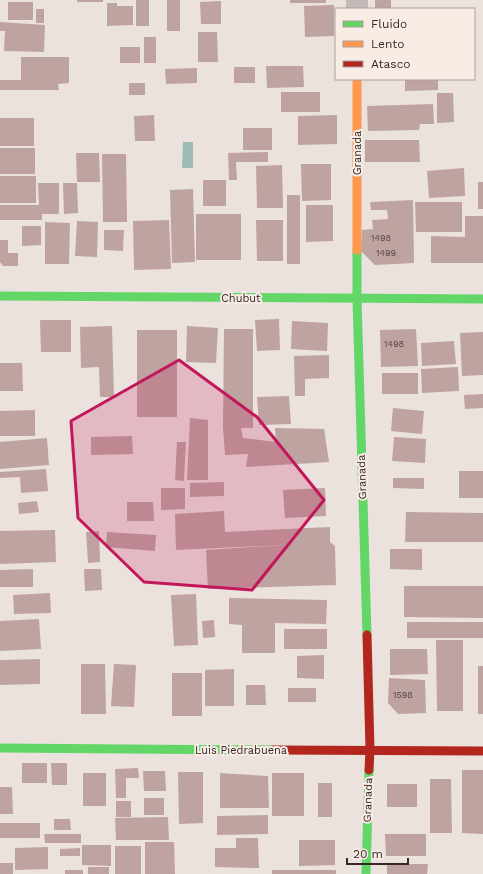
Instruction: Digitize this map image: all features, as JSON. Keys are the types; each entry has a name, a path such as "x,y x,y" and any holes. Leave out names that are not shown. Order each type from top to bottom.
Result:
{"street":[{"name":"Granada","path":"357,80 357,299 370,750 366,874"},
{"name":"Chubut","path":"0,296 483,299"},
{"name":"Luis Piedrabuena","path":"0,748 483,751"}],"highlighted area":[{"path":"179,360 257,417 324,500 252,590 144,582 78,518 71,421"}],"water":[{"path":"183,142 193,142 193,168 182,168"}],"building":[{"path":"77,0 103,0 103,2 77,2"},
{"path":"136,0 149,0 149,26 136,26"},
{"path":"167,0 180,0 180,31 167,31"},
{"path":"290,0 326,0 326,3 290,3"},
{"path":"375,0 391,0 391,8 375,8"},
{"path":"221,1 221,24 201,24 200,2"},
{"path":"8,2 33,2 33,20 8,20"},
{"path":"107,3 117,3 117,6 133,6 133,25 107,26"},
{"path":"334,5 334,36 305,37 304,6"},
{"path":"36,9 44,9 44,23 36,23"},
{"path":"0,22 45,25 44,52 4,51 5,31 0,31"},
{"path":"198,32 217,32 218,62 198,62"},
{"path":"144,37 156,37 156,63 144,63"},
{"path":"120,47 140,47 140,63 120,63"},
{"path":"21,57 69,57 69,83 58,84 59,90 0,90 0,80 21,80"},
{"path":"266,66 303,66 304,87 267,88"},
{"path":"234,67 255,67 255,83 234,83"},
{"path":"197,68 197,83 166,84 165,69"},
{"path":"405,80 438,80 438,90 405,91"},
{"path":"129,83 145,83 145,95 129,95"},
{"path":"281,92 320,92 320,112 281,112"},
{"path":"437,93 453,93 454,122 437,123"},
{"path":"433,104 434,124 420,124 419,130 368,131 367,106"},
{"path":"154,115 155,141 135,141 134,116"},
{"path":"337,115 337,144 298,145 298,116"},
{"path":"0,118 34,118 34,146 0,146"},
{"path":"243,128 272,128 272,150 243,150"},
{"path":"365,140 419,140 420,162 365,162"},
{"path":"0,148 35,148 35,174 0,174"},
{"path":"268,152 268,162 236,162 237,180 229,180 228,153"},
{"path":"76,153 99,153 100,182 77,182"},
{"path":"102,154 126,154 127,222 103,222"},
{"path":"301,164 331,164 331,200 302,201"},
{"path":"282,165 283,208 257,208 256,166"},
{"path":"464,168 465,196 429,198 427,171"},
{"path":"0,176 36,176 36,203 0,203"},
{"path":"203,180 226,180 226,206 203,206"},
{"path":"478,182 483,182 483,209 478,209"},
{"path":"38,183 59,183 59,214 42,214 42,220 0,220 0,205 39,205"},
{"path":"63,183 77,183 78,213 64,214"},
{"path":"193,189 195,262 172,263 170,190"},
{"path":"287,195 300,195 300,264 287,264"},
{"path":"413,200 414,263 375,265 361,251 362,230 373,229 372,220 388,219 387,210 371,210 370,202"},
{"path":"415,202 462,202 462,232 416,232"},
{"path":"306,205 333,205 333,241 306,242"},
{"path":"196,214 241,214 241,260 196,260"},
{"path":"465,216 483,216 483,263 431,263 431,236 465,237"},
{"path":"169,220 171,269 134,270 133,221"},
{"path":"256,220 283,220 283,261 257,261"},
{"path":"77,221 98,222 97,257 75,256"},
{"path":"45,222 70,223 69,264 45,264"},
{"path":"22,226 41,226 41,245 22,246"},
{"path":"104,230 124,230 123,251 104,250"},
{"path":"0,240 8,240 8,253 18,253 18,266 3,266 0,262"},
{"path":"279,319 280,350 257,351 255,320"},
{"path":"40,320 71,320 71,352 41,352"},
{"path":"292,321 328,323 327,351 291,349"},
{"path":"112,326 114,397 100,397 99,367 81,368 80,327"},
{"path":"187,326 218,328 216,363 186,362"},
{"path":"224,329 253,329 253,428 241,428 243,438 276,442 275,428 324,429 329,462 246,467 248,454 225,455 223,427"},
{"path":"416,329 418,366 381,367 380,330"},
{"path":"137,330 177,330 177,417 137,417"},
{"path":"483,332 483,375 462,376 460,333"},
{"path":"454,341 456,364 422,366 421,343"},
{"path":"329,355 329,378 305,379 305,396 295,396 294,356"},
{"path":"0,363 22,363 23,391 0,391"},
{"path":"458,367 459,391 422,393 421,369"},
{"path":"382,373 418,373 418,394 382,394"},
{"path":"483,394 483,408 465,409 464,395"},
{"path":"289,396 291,424 259,425 257,397"},
{"path":"393,408 424,411 422,434 391,431"},
{"path":"35,410 35,436 0,436 0,411"},
{"path":"190,418 208,420 208,480 187,480"},
{"path":"132,436 133,454 91,455 91,437"},
{"path":"394,437 426,439 425,463 392,461"},
{"path":"47,438 49,465 0,469 0,442"},
{"path":"177,442 186,442 184,481 175,480"},
{"path":"46,469 48,491 21,493 20,477 0,478 0,472"},
{"path":"459,471 483,471 483,498 459,498"},
{"path":"393,478 424,478 424,489 393,488"},
{"path":"224,482 224,496 190,497 190,483"},
{"path":"161,488 185,488 185,509 161,510"},
{"path":"325,488 326,516 285,518 283,490"},
{"path":"37,501 39,512 19,514 18,503"},
{"path":"127,502 153,502 154,521 127,521"},
{"path":"224,511 225,532 330,527 330,542 335,546 336,585 208,589 206,550 285,545 176,550 175,514"},
{"path":"406,512 483,513 483,542 405,542"},
{"path":"55,530 56,562 0,564 0,531"},
{"path":"99,531 100,562 88,563 86,532"},
{"path":"107,532 156,535 155,551 106,547"},
{"path":"390,549 422,549 422,570 390,569"},
{"path":"33,569 33,587 0,587 0,570"},
{"path":"84,569 101,569 102,590 85,591"},
{"path":"404,586 483,586 483,618 404,617"},
{"path":"50,593 51,613 14,614 13,595"},
{"path":"196,594 198,645 174,646 171,595"},
{"path":"229,598 327,600 326,624 275,623 275,653 242,653 242,625 229,624"},
{"path":"39,619 41,649 0,651 0,621"},
{"path":"214,620 215,637 203,638 202,621"},
{"path":"407,622 483,622 483,638 407,638"},
{"path":"284,629 327,629 327,649 284,649"},
{"path":"436,640 463,640 463,711 437,711"},
{"path":"390,649 427,649 428,674 390,675"},
{"path":"324,655 324,679 297,678 297,656"},
{"path":"40,659 40,684 0,685 0,660"},
{"path":"81,664 105,664 106,714 81,714"},
{"path":"114,664 136,665 134,707 111,706"},
{"path":"478,666 483,666 483,714 478,714"},
{"path":"234,669 234,706 205,706 205,670"},
{"path":"172,673 202,673 202,716 172,716"},
{"path":"389,678 425,680 426,713 398,714 388,703"},
{"path":"246,685 265,685 266,705 246,705"},
{"path":"288,688 316,688 316,702 288,702"},
{"path":"22,763 47,763 47,783 22,783"},
{"path":"51,763 67,763 67,785 52,785"},
{"path":"138,768 139,778 126,778 126,798 116,798 115,769"},
{"path":"462,770 483,770 483,834 462,833"},
{"path":"143,771 165,771 166,791 144,791"},
{"path":"178,772 203,772 203,823 179,824"},
{"path":"83,773 106,773 106,806 83,806"},
{"path":"220,773 268,776 269,808 220,808"},
{"path":"272,773 304,773 304,816 272,816"},
{"path":"430,779 451,779 452,833 430,833"},
{"path":"318,783 332,783 332,817 318,817"},
{"path":"387,784 417,784 417,807 387,807"},
{"path":"0,787 12,787 13,814 0,814"},
{"path":"144,798 164,798 164,815 144,815"},
{"path":"116,801 131,801 131,817 116,817"},
{"path":"268,815 268,834 217,835 217,816"},
{"path":"168,817 169,840 116,840 115,818"},
{"path":"54,819 70,819 71,830 54,830"},
{"path":"0,823 40,823 40,838 0,838"},
{"path":"44,834 81,834 81,843 45,843"},
{"path":"385,834 426,834 426,856 386,856"},
{"path":"236,838 258,838 259,868 215,867 215,848 236,848"},
{"path":"299,840 335,840 335,865 299,866"},
{"path":"145,842 174,842 175,874 145,874"},
{"path":"82,845 111,845 111,866 82,865"},
{"path":"115,846 141,846 141,874 115,874"},
{"path":"48,847 48,869 15,870 15,848"},
{"path":"80,848 80,856 60,856 60,849"},
{"path":"0,863 13,863 13,874 0,874"},
{"path":"387,864 428,864 427,874 387,874"},
{"path":"88,867 109,867 109,874 88,874"},
{"path":"65,870 83,870 83,874 65,874"},
{"path":"272,870 336,870 336,874 272,874"}],"traffic: fast":[{"path":"357,250 357,299 367,635"},
{"path":"0,296 483,299"},
{"path":"0,748 273,750"},
{"path":"366,874 369,770"}],"traffic: slow":[{"path":"357,80 357,250"}],"traffic: jam":[{"path":"367,635 370,750 369,770"},
{"path":"273,750 483,751"}]}
